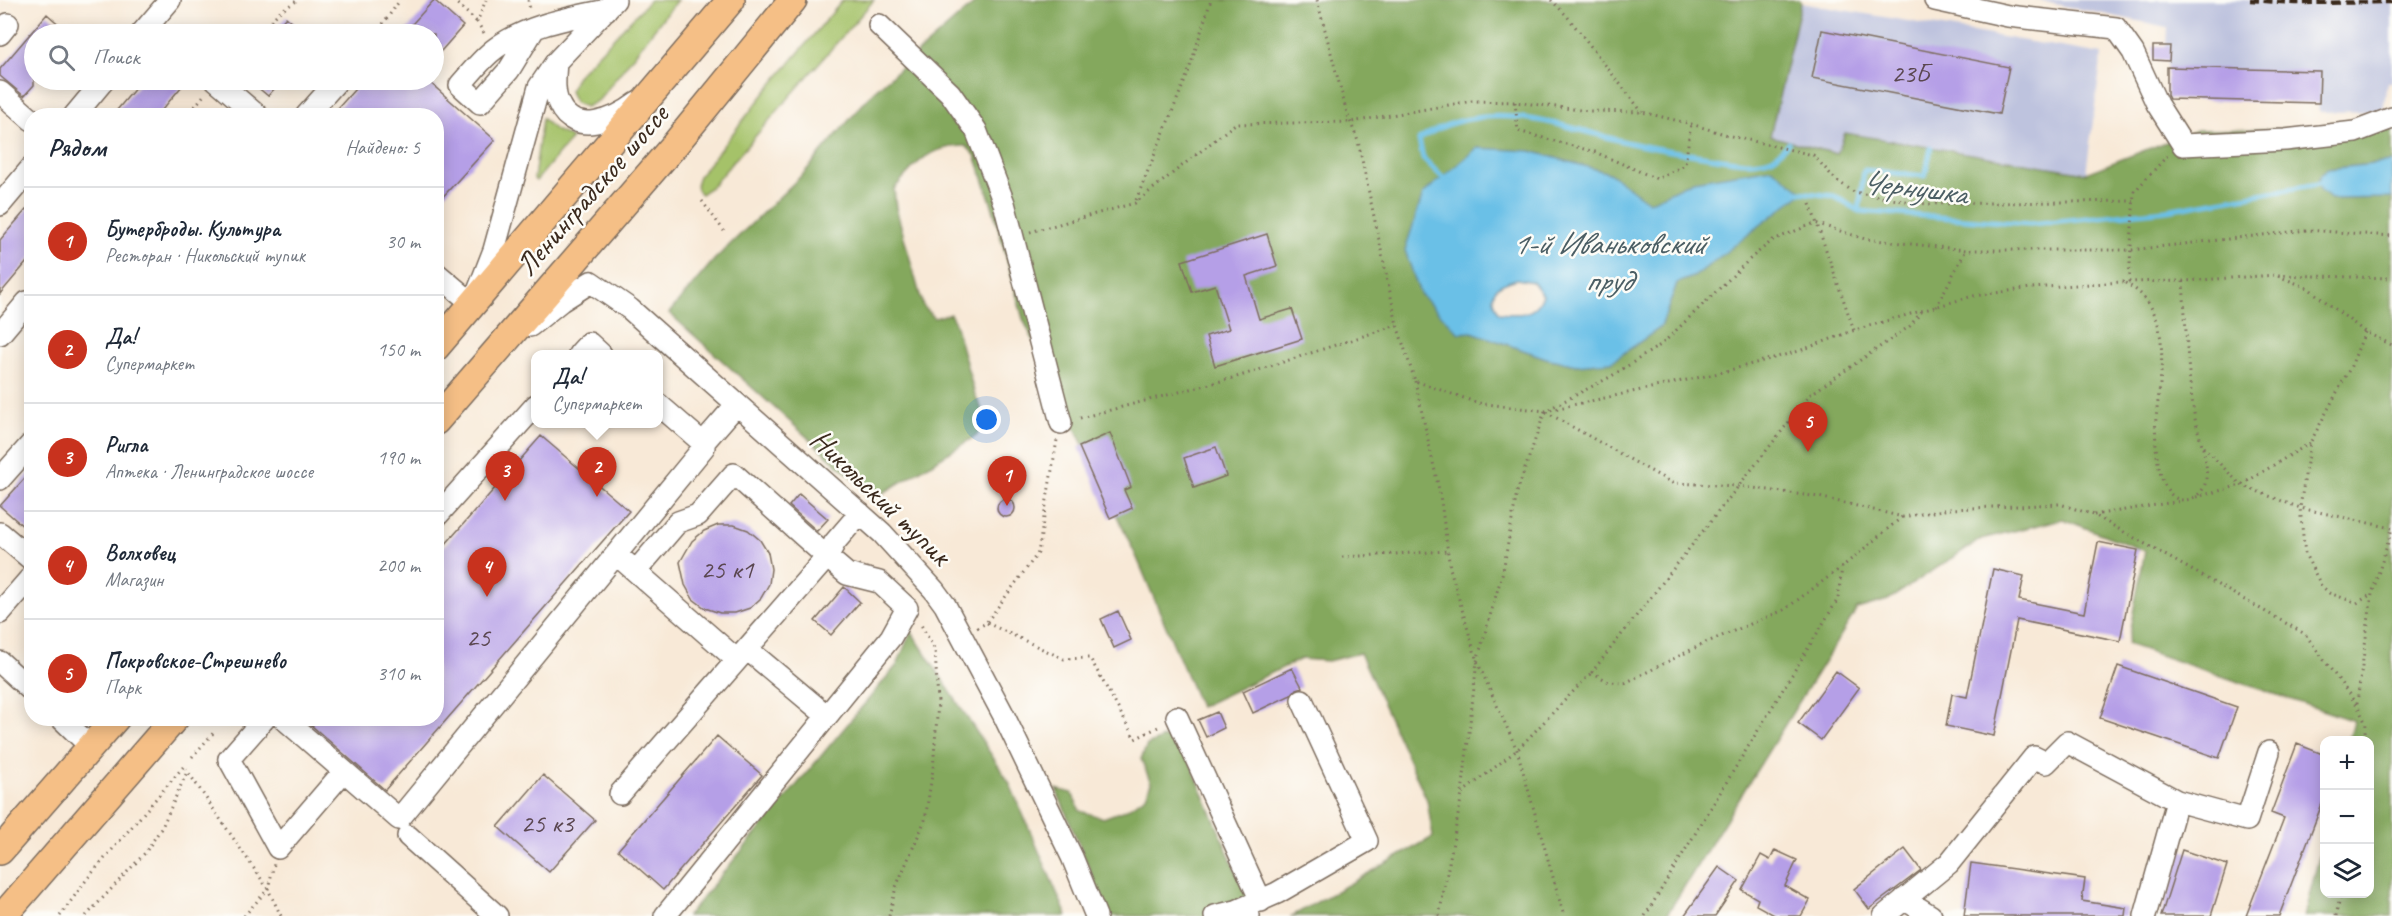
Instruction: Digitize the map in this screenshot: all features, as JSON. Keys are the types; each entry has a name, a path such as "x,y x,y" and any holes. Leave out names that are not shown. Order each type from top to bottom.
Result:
{"main road":[{"name":"Ленинградское шоссе","path":"444,338 731,0"},
{"name":"Ленинградское шоссе","path":"444,411 672,148 794,0"},
{"path":"0,851 109,726"},
{"path":"3,916 168,726"}],"street":[{"path":"156,24 170,0"},
{"path":"1935,0 2008,16 2116,28 2133,52 2157,104 2183,145 2285,140 2355,132 2392,118"},
{"path":"534,29 509,70 480,104 460,85 494,49 512,38 534,29 566,18 610,5"},
{"path":"444,280 473,304 494,250 539,87 556,62 610,5"},
{"path":"879,25 950,93 976,130 1004,203 1014,237 1061,423"},
{"path":"556,62 555,89 559,104 565,114 575,120 600,123 625,112 656,89"},
{"path":"81,108 96,90"},
{"path":"228,90 249,108"},
{"path":"313,108 329,90"},
{"path":"0,92 24,113"},
{"path":"0,205 24,176"},
{"name":"Никольский тупик","path":"496,352 561,301 591,282 617,299 661,348 737,404 882,533 934,590 962,636 1003,714 1072,857 1096,916"},
{"path":"0,334 24,306"},
{"path":"583,350 589,343 597,350"},
{"path":"292,726 399,819 737,404"},
{"path":"663,408 703,443"},
{"path":"444,508 531,411"},
{"path":"0,479 24,452"},
{"path":"636,571 678,522 698,515 734,474 847,574 879,582 909,607"},
{"path":"620,794 827,557 835,542 860,513"},
{"path":"0,533 24,553"},
{"path":"615,554 742,655 827,716"},
{"path":"0,613 24,585"},
{"path":"666,916 891,637 909,607 934,590"},
{"path":"0,662 24,684"},
{"path":"1215,916 1248,909 1367,842 1302,700"},
{"path":"1177,717 1248,909"},
{"path":"70,726 91,747"},
{"path":"257,726 229,759 278,848 344,771"},
{"path":"1884,916 1948,863 2034,757 2046,763 2067,742 2177,801 2247,820 2269,752"},
{"path":"2145,916 2177,801"},
{"path":"408,836 497,916"},
{"path":"1904,899 1931,916"}],"path":[{"path":"268,24 279,12 298,0"},
{"path":"383,24 400,0"},
{"path":"453,0 477,22 494,49"},
{"path":"477,22 486,0"},
{"path":"1135,203 1188,73 1211,0"},
{"path":"1317,0 1358,141 1397,325 1414,381 1440,494 1450,568 1477,661 1517,750 1564,916"},
{"path":"1551,0 1567,16 1642,112"},
{"path":"194,108 209,90"},
{"path":"1014,237 1135,203 1235,124 1351,122 1472,101 1515,102 1552,108 1642,112 1812,155 1836,180 1854,192 1891,199 1926,204 2134,201"},
{"path":"1515,102 1518,131 1595,152 1657,179 1684,165 1690,124"},
{"path":"2128,282 2132,250 2134,192 2166,157 2183,145"},
{"path":"702,201 724,231"},
{"path":"1810,204 1815,224 1855,330"},
{"path":"1439,916 1462,794 1477,661 1503,571 1517,492 1545,411 1610,377 1662,344 1752,256 1773,240 1815,224 1865,239 1966,250 2132,250 2307,230 2392,236"},
{"path":"1936,307 1966,250"},
{"path":"1414,381 1478,403 1545,411 1719,373 1798,351 1855,330 1973,296 2122,282 2277,275 2392,278"},
{"path":"2277,275 2308,288 2365,332 2392,345"},
{"path":"2122,282 2146,296 2159,327 2162,361 2155,434 2157,460 2167,489 2173,496 2184,501 2202,491 2207,468 2194,413 2183,281"},
{"path":"1462,794 1517,750 1592,672 1811,394 1910,326 1924,310"},
{"path":"962,636 986,623 1038,553 1061,423 1240,376 1397,325"},
{"path":"2365,332 2351,366 2310,443 2300,508 2305,554 2321,585 2329,593 2357,603 2372,594"},
{"path":"1545,411 1672,483 1739,486 1819,497 1903,516 1950,509 2060,504 2094,515 2306,634 2357,705 2366,724 2365,736"},
{"path":"2094,515 2184,501 2241,485 2310,443"},
{"path":"2201,445 2241,485 2300,508 2392,529 2372,594 2357,705"},
{"path":"1592,672 1609,682 1625,683 1705,643 1784,609 1842,567 1903,516"},
{"path":"1342,557 1448,551"},
{"path":"1645,916 1838,599 1842,567"},
{"path":"889,916 896,886 925,820 933,769 938,703 935,650 909,607"},
{"path":"986,623 1064,659 1090,658 1135,739 1177,717"},
{"path":"192,757 215,731"},
{"path":"60,916 87,879 184,766 268,889 281,916"},
{"path":"86,916 145,854 162,827 187,771"},
{"path":"244,916 268,889 278,848"},
{"path":"2336,916 2340,898"}],"shaded area":[{"path":"2035,0 2392,0 2392,82 2387,82 2383,111 2319,112 2318,103 2167,99 2167,61 2153,60 2153,46 2166,46 2167,27"},
{"path":"1801,3 2102,54 2086,173 1845,134 1838,154 1769,136"}],"green space":[{"path":"650,0 677,0 599,100 586,107 575,103 570,91 576,77"},
{"path":"843,0 874,0 712,186 701,194 696,186 699,176 767,90"},
{"path":"978,0 1800,0 1770,136 1837,154 1845,133 2086,173 2197,130 2370,128 2392,113 2392,162 2328,169 2331,199 2392,198 2392,916 2304,916 2320,854 2320,898 2374,898 2374,736 2350,736 2354,721 2127,644 2145,551 2063,519 1981,539 1888,600 1857,609 1666,916 1292,916 1433,837 1427,800 1360,653 1328,661 1301,659 1200,707 1137,558 1023,319 992,205 975,155 966,146 953,146 933,152 909,171 894,189 896,208 923,306 934,318 950,314 955,323 975,395 987,420 976,436 875,498 669,313 714,260 804,173 873,92","holes":["1531,151 1609,173 1649,203 1693,181 1695,276 1677,283 1661,327 1611,362 1576,365 1546,358 1472,332"]},
{"path":"542,118 555,130 572,138 536,181 534,179"},
{"path":"911,631 1009,782 1067,916 687,916 897,665"},
{"path":"1163,738 1180,738 1257,916 1109,916 1056,789 1072,793 1080,811 1103,818 1125,810 1146,796 1151,783 1141,759 1147,745"}],"water":[{"name":"1-й Иваньковский пруд","path":"1477,148 1531,151 1609,173 1649,202 1693,181 1772,168 1803,192 1695,276 1677,283 1661,327 1611,362 1576,365 1546,358 1472,332 1459,333 1420,294 1405,250 1423,194","holes":["1517,279 1533,282 1543,295 1536,307 1520,314 1499,313 1494,299 1495,290 1498,287"]},
{"path":"2392,162 2392,198 2331,199 2321,191 2317,183 2328,169"}],"building":[{"path":"434,0 463,26 444,48 444,24 412,24"},
{"path":"47,14 58,24 38,24"},
{"path":"286,17 294,24 280,24"},
{"path":"1822,30 2009,67 1999,114 1812,78"},
{"path":"24,41 24,90 29,90 24,96 0,76 0,69"},
{"path":"2153,46 2170,46 2169,61 2153,60"},
{"path":"2167,67 2320,71 2319,103 2169,99"},
{"path":"134,90 179,90 164,108 119,108"},
{"path":"261,90 273,90 268,96"},
{"path":"354,90 438,90 495,140 444,195 444,108 338,108"},
{"path":"24,212 24,266 0,294 0,240"},
{"path":"1267,234 1277,266 1246,276 1259,319 1292,309 1302,339 1215,366 1206,336 1229,329 1215,285 1192,292 1182,261"},
{"path":"1110,433 1131,487 1124,490 1132,508 1110,518 1079,447"},
{"path":"541,436 629,511 444,723 444,546"},
{"path":"1216,447 1226,476 1194,488 1184,458"},
{"path":"24,479 24,527 0,506"},
{"path":"799,494 828,519 817,531 789,506"},
{"path":"1006,499 1012,502 1015,508 1012,514 1006,517 1000,514 997,508 1000,502"},
{"path":"718,525 734,525 748,530 760,540 768,553 771,569 769,584 761,598 750,608 735,613 720,613 705,608 693,599 685,585 680,562 692,541 704,531"},
{"path":"2098,542 2138,550 2120,641 2017,620 1994,736 1946,726 1952,694 1967,697 1993,569 2024,576 2019,600 2084,613"},
{"path":"844,587 860,602 831,635 815,621"},
{"path":"1118,611 1131,640 1114,648 1101,619"},
{"path":"2118,666 2237,707 2219,758 2100,718"},
{"path":"1292,668 1302,687 1296,689 1291,695 1253,713 1243,691"},
{"path":"1836,671 1859,688 1821,740 1798,723"},
{"path":"1217,712 1224,728 1206,737 1198,720"},
{"path":"312,726 441,726 385,790"},
{"path":"717,736 762,775 663,890 618,850"},
{"path":"2297,744 2320,753 2320,809 2279,916 2246,916 2284,818 2271,813"},
{"path":"543,775 595,820 549,872 498,827"},
{"path":"1905,849 1921,870 1869,909 1854,889"},
{"path":"1775,850 1797,860 1785,886 1810,900 1801,916 1776,916 1756,905 1758,899 1742,890 1761,855 1770,860"},
{"path":"2182,850 2227,865 2211,916 2161,916"},
{"path":"1971,863 2085,879 2082,901 2126,908 2125,916 1964,916"},
{"path":"1719,867 1739,881 1715,916 1684,916"}],"waterway":[{"path":"1447,182 1423,158 1419,140 1442,127 1466,119 1491,117 1543,121 1674,152 1740,162 1757,162 1772,158 1789,143"},
{"path":"1859,211 1864,170 1925,176 1931,148"},
{"name":"Чернушка","path":"1799,192 1834,196 1859,211 2030,224 2166,210 2324,183"}],"railway":[{"path":"2250,0 2296,3 2392,2"}],"place":[{"name":"Покровское-Стрешнево","path":"1808,452"},
{"name":"Да!","path":"597,497"},
{"name":"Ригла","path":"505,501"},
{"name":"Бутерброды. Культура","path":"1007,506"},
{"name":"Волховец","path":"487,597"}]}
